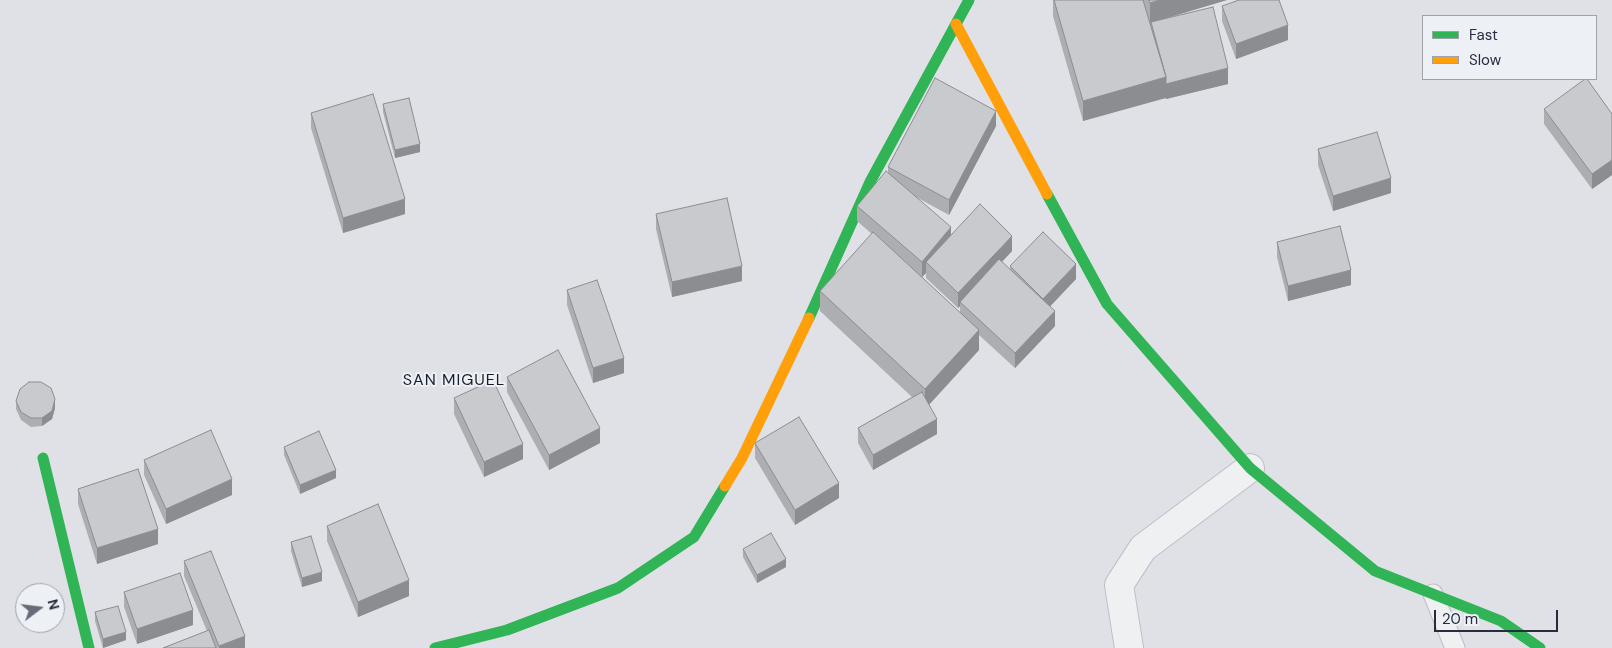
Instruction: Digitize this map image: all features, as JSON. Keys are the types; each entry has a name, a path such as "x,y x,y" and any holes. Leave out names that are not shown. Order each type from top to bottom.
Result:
{"street":[{"path":"435,648 507,630 618,588 694,537 742,458 804,330 870,182 969,0"},
{"path":"956,24 1107,304 1250,468 1375,571 1501,621 1540,648"},
{"path":"43,458 89,648"},
{"path":"1129,648 1119,585 1143,548 1250,468"}],"lane":[{"path":"1433,594 1455,648"}],"building":[{"path":"1054,0 1143,0 1166,77 1083,101"},
{"path":"1149,0 1160,0 1150,3"},
{"path":"1239,0 1279,0 1288,25 1236,44 1222,6"},
{"path":"1213,7 1228,68 1166,84 1166,77 1151,22"},
{"path":"935,78 996,111 949,200 888,167"},
{"path":"1584,80 1588,80 1612,114 1612,160 1592,174 1544,109"},
{"path":"373,94 405,199 343,218 311,113"},
{"path":"409,98 420,144 395,150 383,104"},
{"path":"1377,132 1391,178 1333,196 1318,149"},
{"path":"886,171 951,227 922,262 857,206"},
{"path":"727,198 742,266 672,282 656,214"},
{"path":"980,204 1012,236 958,293 926,262"},
{"path":"1340,226 1351,270 1288,286 1277,242"},
{"path":"873,232 979,330 925,389 820,291"},
{"path":"1043,232 1076,264 1043,299 1010,266"},
{"path":"999,259 1055,311 1015,353 960,302"},
{"path":"597,280 624,358 593,368 567,290"},
{"path":"558,350 600,428 549,455 507,377"},
{"path":"493,380 523,444 484,462 454,398"},
{"path":"29,382 41,382 51,388 55,399 52,411 42,418 31,418 21,412 16,401 20,389"},
{"path":"922,392 937,419 873,455 858,428"},
{"path":"799,417 839,483 795,510 755,443"},
{"path":"211,430 232,479 166,509 144,460"},
{"path":"319,431 336,470 300,485 284,447"},
{"path":"138,469 158,529 97,548 78,489"},
{"path":"378,504 409,580 358,602 327,526"},
{"path":"771,533 786,559 757,575 743,549"},
{"path":"311,536 322,572 302,578 291,542"},
{"path":"211,551 245,636 219,646 184,561"},
{"path":"180,573 193,610 137,629 124,592"},
{"path":"118,606 126,632 103,639 95,612"},
{"path":"209,630 216,648 163,648"}],"traffic: fast":[{"path":"809,318 870,182 969,0"},
{"path":"1047,194 1107,304 1250,468 1375,571 1501,621 1540,648"},
{"path":"43,458 89,648"},
{"path":"435,648 507,630 618,588 694,537 725,486"}],"traffic: slow":[{"path":"956,24 1047,194"},
{"path":"725,486 742,458 809,318"}],"district":[{"name":"SAN MIGUEL","path":"454,381"}]}
